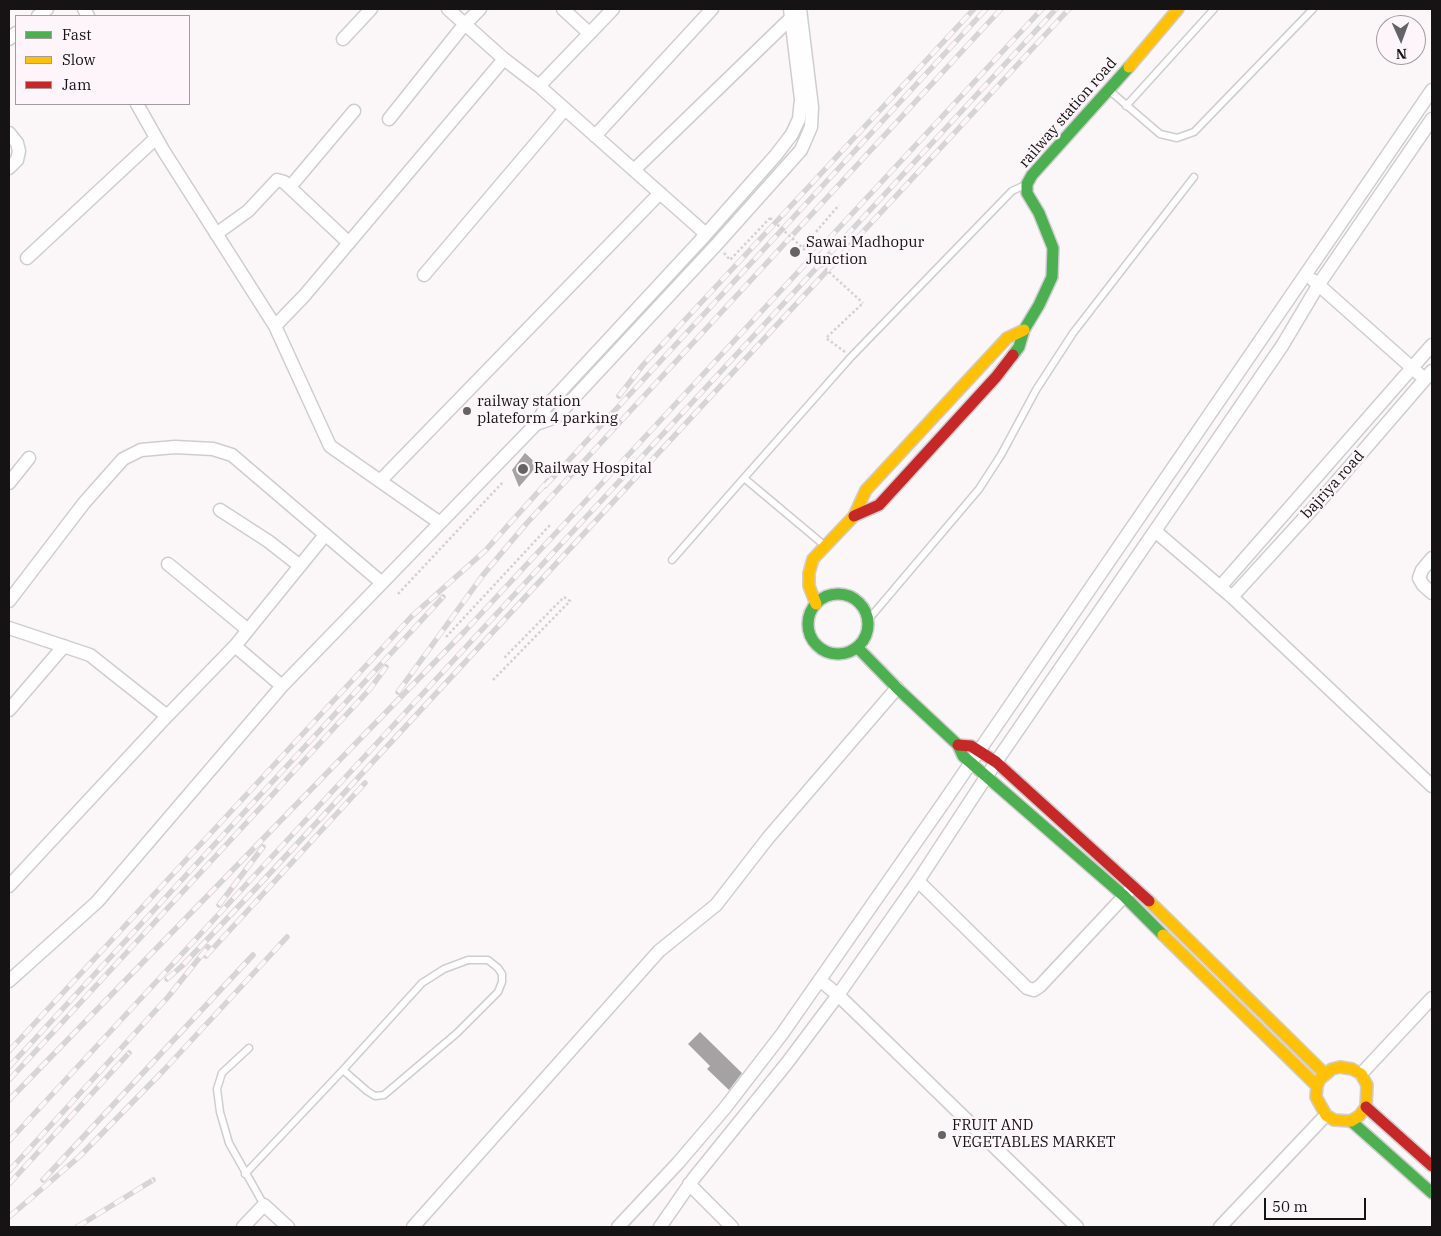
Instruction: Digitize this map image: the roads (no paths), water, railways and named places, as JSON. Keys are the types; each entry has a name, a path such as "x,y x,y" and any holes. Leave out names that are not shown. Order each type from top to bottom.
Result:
{"street":[{"path":"343,40 371,9"},
{"path":"448,9 504,59 539,86 706,234"},
{"path":"389,119 464,25 480,9"},
{"path":"563,9 589,33"},
{"path":"539,86 613,9"},
{"path":"595,136 712,9"},
{"name":"railway station road","path":"854,516 879,505 977,399 1019,347 1024,330 1039,305 1052,277 1053,248 1039,213 1027,193 1026,184 1032,175 1109,91 1178,9"},
{"path":"634,170 794,12"},
{"path":"9,981 97,902 282,686 536,424 546,407 706,234 776,155 792,134 799,119 801,99 794,12"},
{"path":"536,424 556,417 718,243 801,150 811,127 812,107 794,12"},
{"path":"275,326 304,296 504,59"},
{"path":"618,1227 678,1163 737,1094 782,1034 980,750 1304,274 1432,92"},
{"path":"138,105 156,138 275,326 330,446 440,523"},
{"path":"424,275 565,109"},
{"path":"290,188 354,111"},
{"path":"660,1227 691,1181 787,1063 838,995 918,880 996,762 1156,532 1282,346 1319,284 1432,119"},
{"path":"9,133 17,143 19,151 17,160 9,168"},
{"path":"27,258 156,138"},
{"path":"216,234 248,211 277,180 284,182 349,243"},
{"path":"380,481 660,193"},
{"path":"1304,274 1319,284 1413,368 1429,375"},
{"path":"816,604 809,586 808,573 813,559 824,545 854,516 866,490 872,483 1007,338 1024,330"},
{"path":"1220,587 1432,345"},
{"name":"bajriya road","path":"1232,597 1326,494 1429,375"},
{"path":"9,601 84,503 123,459 140,450 175,447 212,449 232,455 382,583"},
{"path":"9,483 29,458"},
{"path":"220,510 268,541 300,566"},
{"path":"1156,532 1232,597 1432,786"},
{"path":"9,886 167,716 235,646 325,535"},
{"path":"1432,558 1422,570 1419,578 1423,585 1432,593"},
{"path":"168,564 248,630"},
{"path":"832,594 852,597 859,603 865,611 868,620 868,630 864,639 857,647 849,652 839,654 820,648 813,641 809,632 808,622 810,612 816,604 832,594"},
{"path":"9,628 90,655 167,716"},
{"path":"9,710 64,646"},
{"path":"235,646 282,686"},
{"path":"857,647 897,688 958,745 963,756 1124,896 1316,1086"},
{"path":"413,1227 659,951 716,905 768,838 897,688"},
{"path":"958,745 971,746 980,750 996,762 1134,886 1324,1074"},
{"path":"918,880 1028,988 1034,990 1040,986 1134,886"},
{"path":"820,981 838,995 1077,1227"},
{"path":"1361,1074 1432,998"},
{"path":"1340,1067 1352,1069 1361,1074 1367,1085 1366,1107 1359,1116 1351,1121 1334,1120 1326,1115 1316,1097 1316,1086 1324,1074 1340,1067"},
{"path":"1366,1107 1432,1166"},
{"path":"1220,1227 1326,1115"},
{"path":"1351,1121 1432,1193"},
{"path":"678,1163 691,1181 732,1227"},
{"path":"243,1227 264,1206 288,1227"}],"lane":[{"path":"1126,106 1214,9"},
{"path":"1109,91 1160,134 1177,138 1194,132 1313,9"},
{"path":"868,620 979,489 1002,455 1036,390 1073,333 1194,177"},
{"path":"672,560 851,357 1012,191 1026,184"},
{"path":"744,478 824,545"},
{"path":"245,1174 343,1070 422,982 444,968 468,960 488,960 502,974 502,982 498,992 457,1033 384,1095 374,1096 367,1092 343,1070"},
{"path":"249,1048 222,1073 217,1089 220,1112 228,1143 264,1206"}],"railway":[{"path":"619,396 643,365 974,9"},
{"path":"545,486 986,9"},
{"path":"398,692 483,575 526,524 1001,9"},
{"path":"9,1100 465,631 1042,9"},
{"path":"9,1141 1056,9"},
{"path":"167,979 182,966 259,885 1069,9"},
{"path":"9,1051 412,616 485,551 548,481"},
{"path":"9,1067 443,597"},
{"path":"9,1080 370,689 386,667"},
{"path":"206,956 365,783"},
{"path":"219,905 263,847"},
{"path":"9,1217 79,1157 164,1070 287,937"},
{"path":"9,1171 168,997 208,947"},
{"path":"43,1180 253,955"},
{"path":"9,1184 129,1053"},
{"path":"77,1227 153,1180"}],"place":[{"name":"Sawai Madhopur Junction","path":"795,252"},
{"name":"railway station plateform 4 parking","path":"467,411"},
{"name":"Railway Hospital","path":"523,469"},
{"name":"FRUIT AND VEGETABLES MARKET","path":"942,1135"}]}
